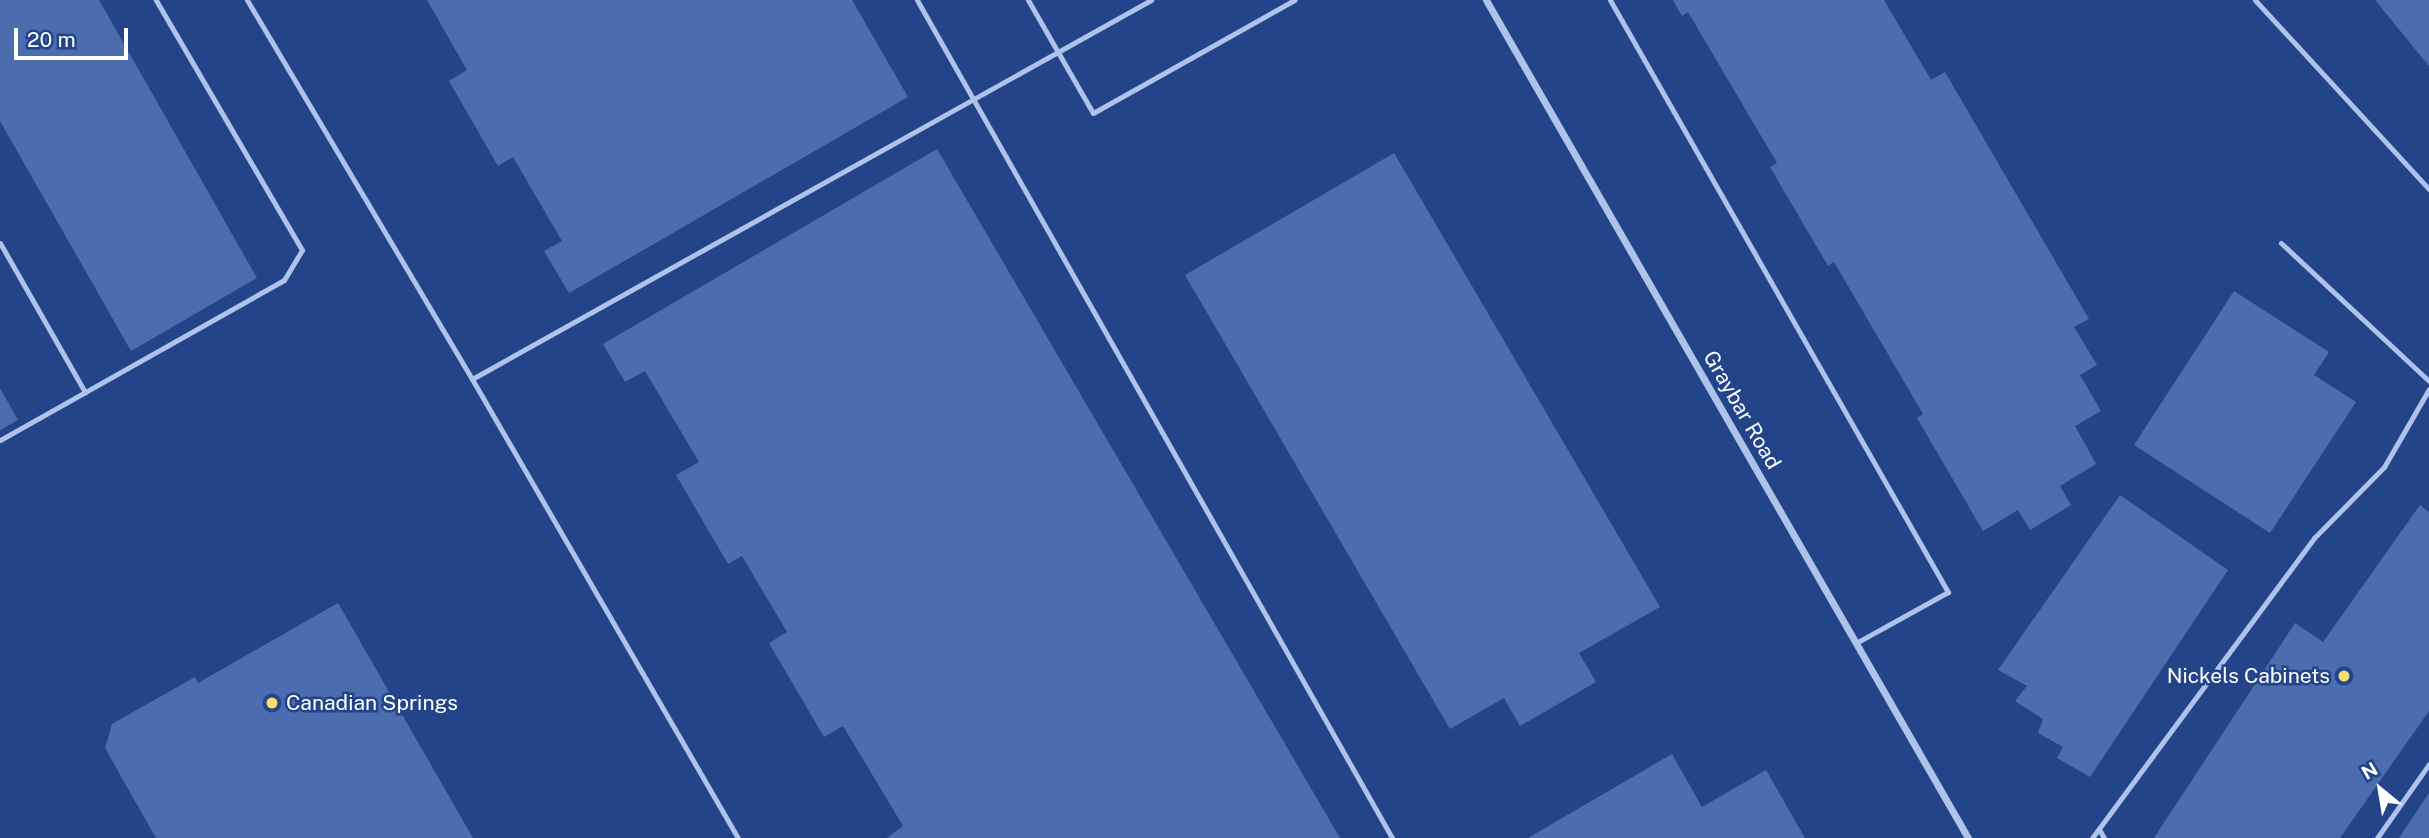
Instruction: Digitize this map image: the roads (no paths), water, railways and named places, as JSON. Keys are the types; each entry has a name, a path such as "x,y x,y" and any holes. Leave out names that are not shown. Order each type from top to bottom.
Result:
{"street":[{"name":"Graybar Road","path":"1486,0 1968,838"}],"lane":[{"path":"0,440 284,280 302,250 156,0"},
{"path":"247,0 472,379 737,838"},
{"path":"917,0 1392,838"},
{"path":"1028,0 1093,113 1294,0"},
{"path":"472,379 1151,0"},
{"path":"1610,0 1948,592 1856,643"},
{"path":"2255,0 2429,189"},
{"path":"0,243 85,392"},
{"path":"2281,243 2429,382"},
{"path":"2092,838 2314,538 2384,467 2429,389"},
{"path":"2377,838 2429,764"},
{"path":"2099,829 2104,838"}],"place":[{"name":"Nickels Cabinets","path":"2344,676"},
{"name":"Canadian Springs","path":"272,703"}]}
